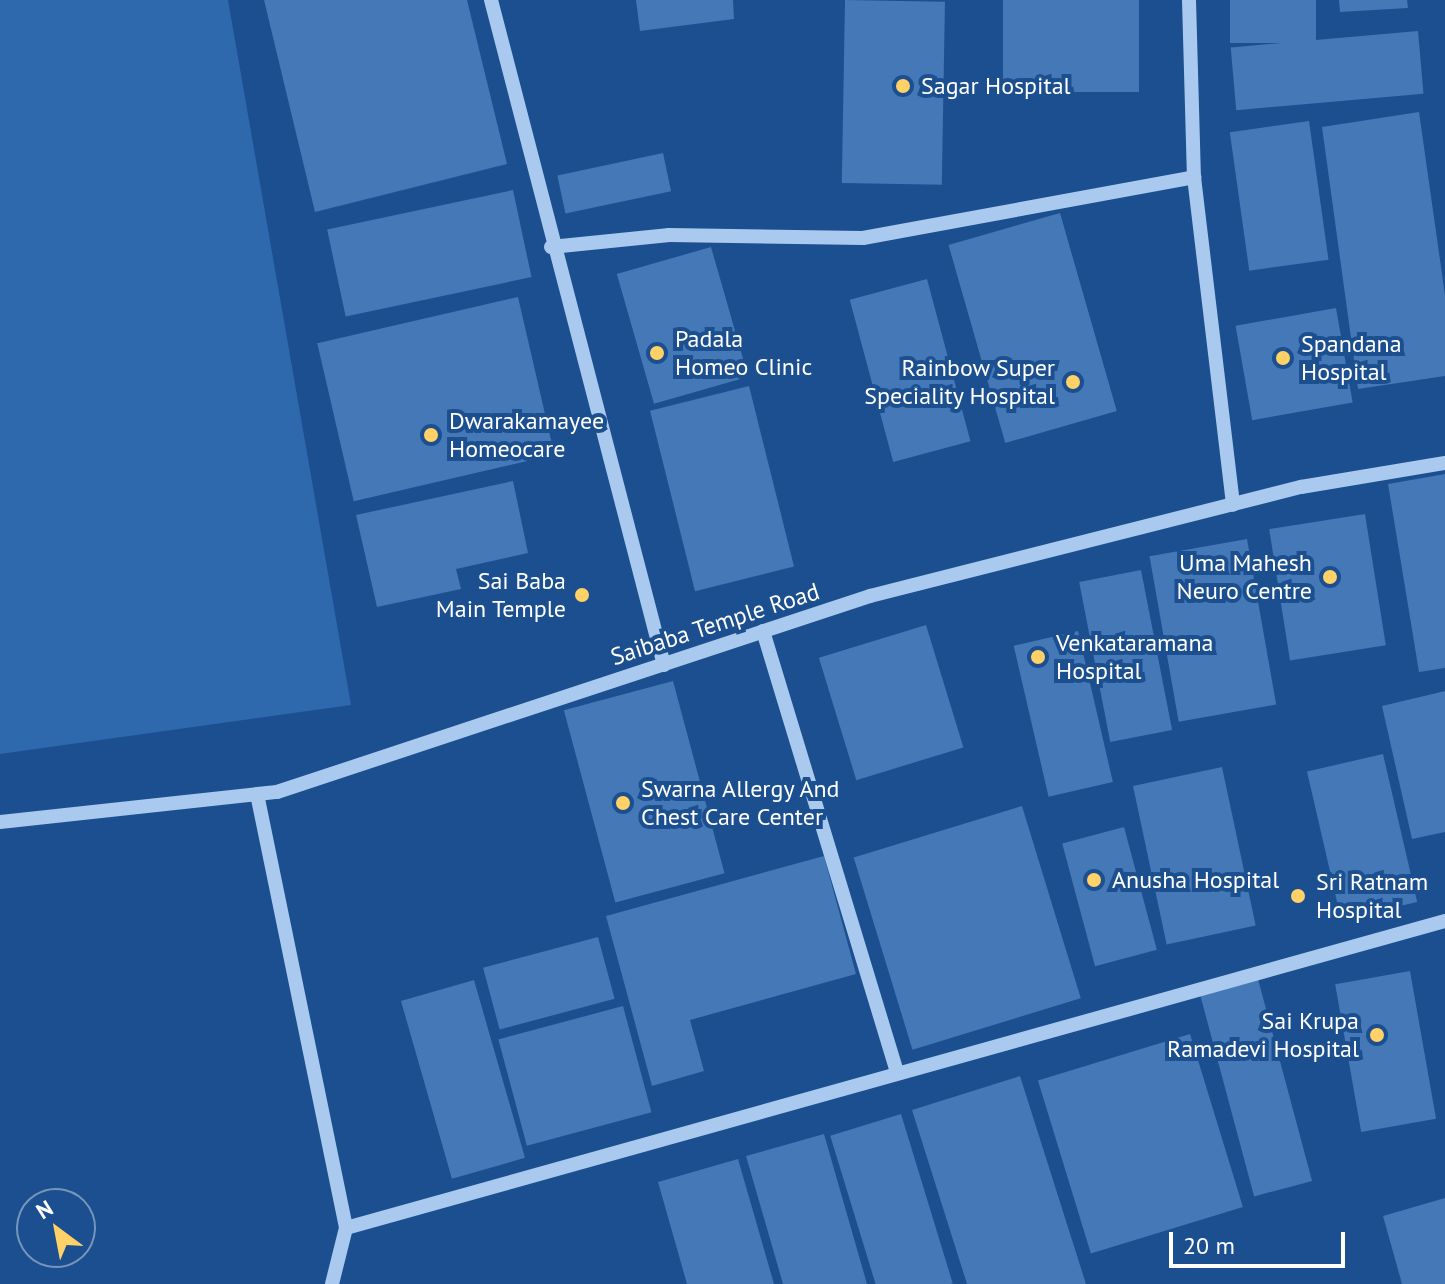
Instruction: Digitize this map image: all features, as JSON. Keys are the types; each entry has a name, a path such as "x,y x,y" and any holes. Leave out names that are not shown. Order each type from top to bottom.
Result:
{"street":[{"path":"491,0 551,247 664,665"},
{"path":"1189,0 1194,177 1233,505"},
{"path":"551,247 669,235 863,238 1194,177"},
{"name":"Saibaba Temple Road","path":"0,822 257,794 870,596 1233,505 1445,463"},
{"path":"763,631 897,1071"},
{"path":"257,794 346,1228 332,1284"},
{"path":"346,1228 568,1170 897,1071 1445,921"}],"shaded area":[{"path":"0,0 228,0 351,705 0,754"}],"building":[{"path":"264,0 467,0 507,164 315,212"},
{"path":"636,0 733,0 734,19 640,31"},
{"path":"845,0 945,2 942,185 842,183"},
{"path":"1003,0 1139,0 1139,92 1003,92"},
{"path":"1230,0 1316,0 1316,43 1230,43"},
{"path":"1339,0 1407,0 1408,8 1340,12"},
{"path":"1418,31 1423,94 1236,110 1231,47"},
{"path":"1419,112 1445,295 1445,376 1358,389 1322,127"},
{"path":"1309,121 1328,260 1249,271 1230,132"},
{"path":"663,153 671,191 565,214 557,175"},
{"path":"513,190 532,277 346,317 327,230"},
{"path":"1060,213 1117,411 1005,443 948,245"},
{"path":"711,247 748,377 654,404 617,274"},
{"path":"927,279 970,441 893,462 850,300"},
{"path":"518,297 554,455 354,501 317,343"},
{"path":"1336,308 1353,403 1252,420 1236,326"},
{"path":"749,386 794,566 695,591 650,411"},
{"path":"1445,474 1445,668 1419,672 1388,484"},
{"path":"513,481 528,553 456,569 461,589 377,607 356,515"},
{"path":"1365,514 1386,645 1290,661 1269,529"},
{"path":"1247,539 1276,704 1179,722 1150,556"},
{"path":"1141,570 1172,730 1110,742 1079,582"},
{"path":"926,625 963,747 856,780 819,658"},
{"path":"1078,631 1113,782 1049,797 1014,646"},
{"path":"673,681 725,873 615,902 564,710"},
{"path":"1445,691 1445,832 1412,839 1382,706"},
{"path":"1383,754 1417,902 1341,920 1307,772"},
{"path":"1222,767 1256,925 1167,944 1133,786"},
{"path":"1022,806 1081,998 912,1050 854,857"},
{"path":"1124,827 1157,950 1095,966 1062,844"},
{"path":"824,856 856,974 690,1020 704,1071 652,1086 606,916"},
{"path":"598,937 615,999 500,1030 483,968"},
{"path":"1410,971 1436,1119 1361,1132 1335,984"},
{"path":"1258,979 1312,1181 1254,1196 1200,995"},
{"path":"474,980 525,1158 452,1179 401,1001"},
{"path":"623,1006 651,1112 527,1146 498,1039"},
{"path":"1190,1034 1243,1207 1091,1254 1038,1080"},
{"path":"1020,1076 1086,1284 967,1284 912,1110"},
{"path":"901,1114 953,1283 876,1284 830,1136"},
{"path":"824,1134 867,1284 783,1284 746,1156"},
{"path":"738,1159 774,1284 687,1284 658,1182"},
{"path":"1445,1198 1445,1284 1402,1284 1383,1216"}],"place":[{"name":"Sagar Hospital","path":"903,86"},
{"name":"Padala Homeo Clinic","path":"657,353"},
{"name":"Spandana Hospital","path":"1283,358"},
{"name":"Rainbow Super Speciality Hospital","path":"1073,382"},
{"name":"Dwarakamayee Homeocare","path":"431,435"},
{"name":"Uma Mahesh Neuro Centre","path":"1330,577"},
{"name":"Sai Baba Main Temple","path":"582,595"},
{"name":"Venkataramana Hospital","path":"1038,657"},
{"name":"Swarna Allergy And Chest Care Center","path":"623,803"},
{"name":"Anusha Hospital","path":"1094,880"},
{"name":"Sri Ratnam Hospital","path":"1298,896"},
{"name":"Sai Krupa Ramadevi Hospital","path":"1377,1035"}]}
